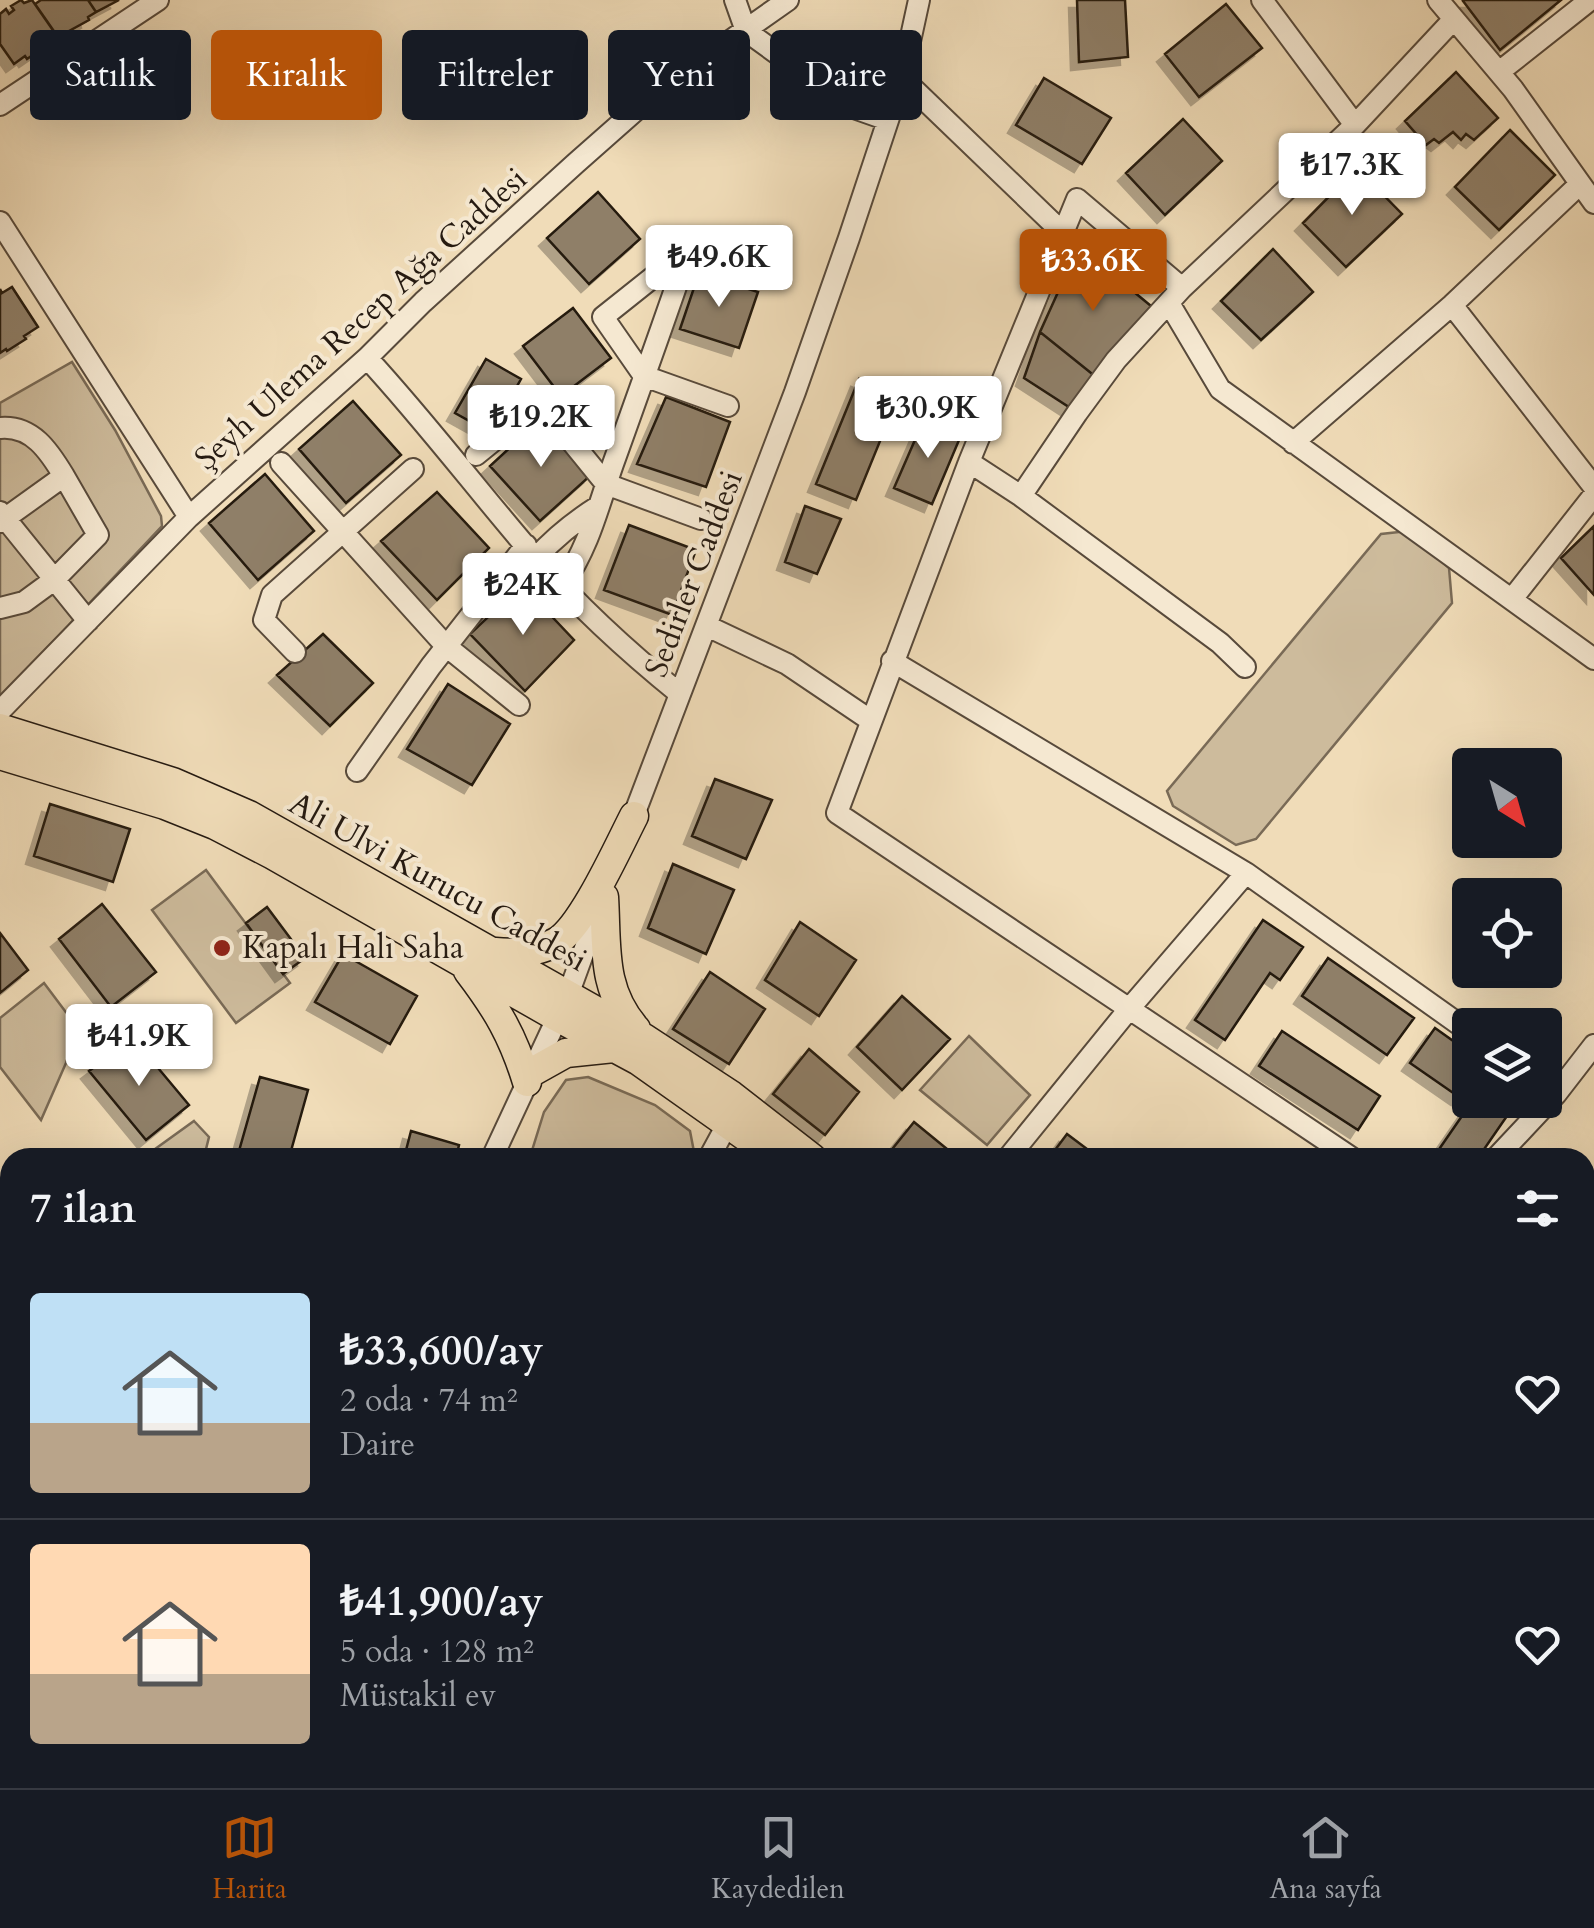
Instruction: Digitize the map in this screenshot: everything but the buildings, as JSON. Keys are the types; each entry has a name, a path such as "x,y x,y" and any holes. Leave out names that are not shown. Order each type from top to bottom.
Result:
{"main road":[{"name":"Ali Ulvi Kurucu Caddesi","path":"0,728 173,782 249,815 492,952 614,1048 640,1061 762,1148"},
{"name":"Ali Ulvi Kurucu Caddesi","path":"0,754 165,805 215,825 461,962 644,1038 731,1095 799,1148"},
{"path":"492,952 518,954 559,942 576,924 634,816"},
{"path":"604,897 610,986 626,1017 644,1038"},
{"path":"461,962 505,1025 529,1077 566,1053 614,1048"}],"street":[{"path":"0,105 158,0"},
{"path":"735,0 746,30"},
{"name":"Şeyh Ulema Recep Ağa Caddesi","path":"746,30 788,0"},
{"name":"Sedirler Caddesi","path":"912,30 919,0"},
{"path":"1262,0 1355,125"},
{"path":"1293,443 1452,305 1589,194 1499,72 1438,0"},
{"path":"1499,72 1590,0"},
{"path":"1022,496 1116,360 1176,296 1355,125 1454,19"},
{"path":"922,97 1063,233"},
{"name":"Şeyh Ulema Recep Ağa Caddesi","path":"0,711 189,517 624,120"},
{"name":"Sedirler Caddesi","path":"497,1148 563,1006 795,392 888,120"},
{"path":"1337,1148 837,813 968,462 1076,199 1176,296 1220,389 1592,653"},
{"path":"0,222 189,517"},
{"path":"562,586 585,546 606,484 644,376 681,272 672,262 603,316 644,376 728,406"},
{"path":"1452,305 1594,487"},
{"path":"367,358 562,586 628,651 680,694"},
{"path":"476,455 540,403 606,484 701,519"},
{"path":"0,428 29,433 50,452 98,535 54,580 24,602 0,608"},
{"path":"968,462 1022,496 1220,642 1245,666"},
{"path":"280,463 446,646 519,705"},
{"path":"295,652 264,620 272,596 414,470"},
{"path":"64,476 2,518 88,621"},
{"path":"1512,599 1594,495"},
{"path":"357,771 446,646 531,552 599,506"},
{"path":"707,626 786,664 870,720"},
{"path":"892,661 1246,873 1452,1019"},
{"path":"1016,1148 1246,873"},
{"path":"1562,1078 1594,1044"},
{"path":"1504,1148 1528,1118"},
{"path":"715,1148 728,1123"}],"shaded area":[{"path":"72,362 115,430 161,516 162,526 0,698 0,403"},
{"path":"1408,531 1449,568 1452,603 1256,839 1236,845 1173,806 1167,791 1381,534"},
{"name":"Kapalı Halı Saha","path":"206,870 290,983 236,1023 152,910"},
{"path":"44,983 80,1031 41,1120 0,1067 0,1018"},
{"path":"969,1036 1030,1095 987,1145 920,1090"},
{"path":"588,1077 655,1105 690,1131 693,1148 533,1148 544,1112 566,1080"},
{"path":"194,1121 209,1137 206,1148 156,1148"}],"place":[{"name":"Kapalı Halı Saha","path":"222,948"}]}
